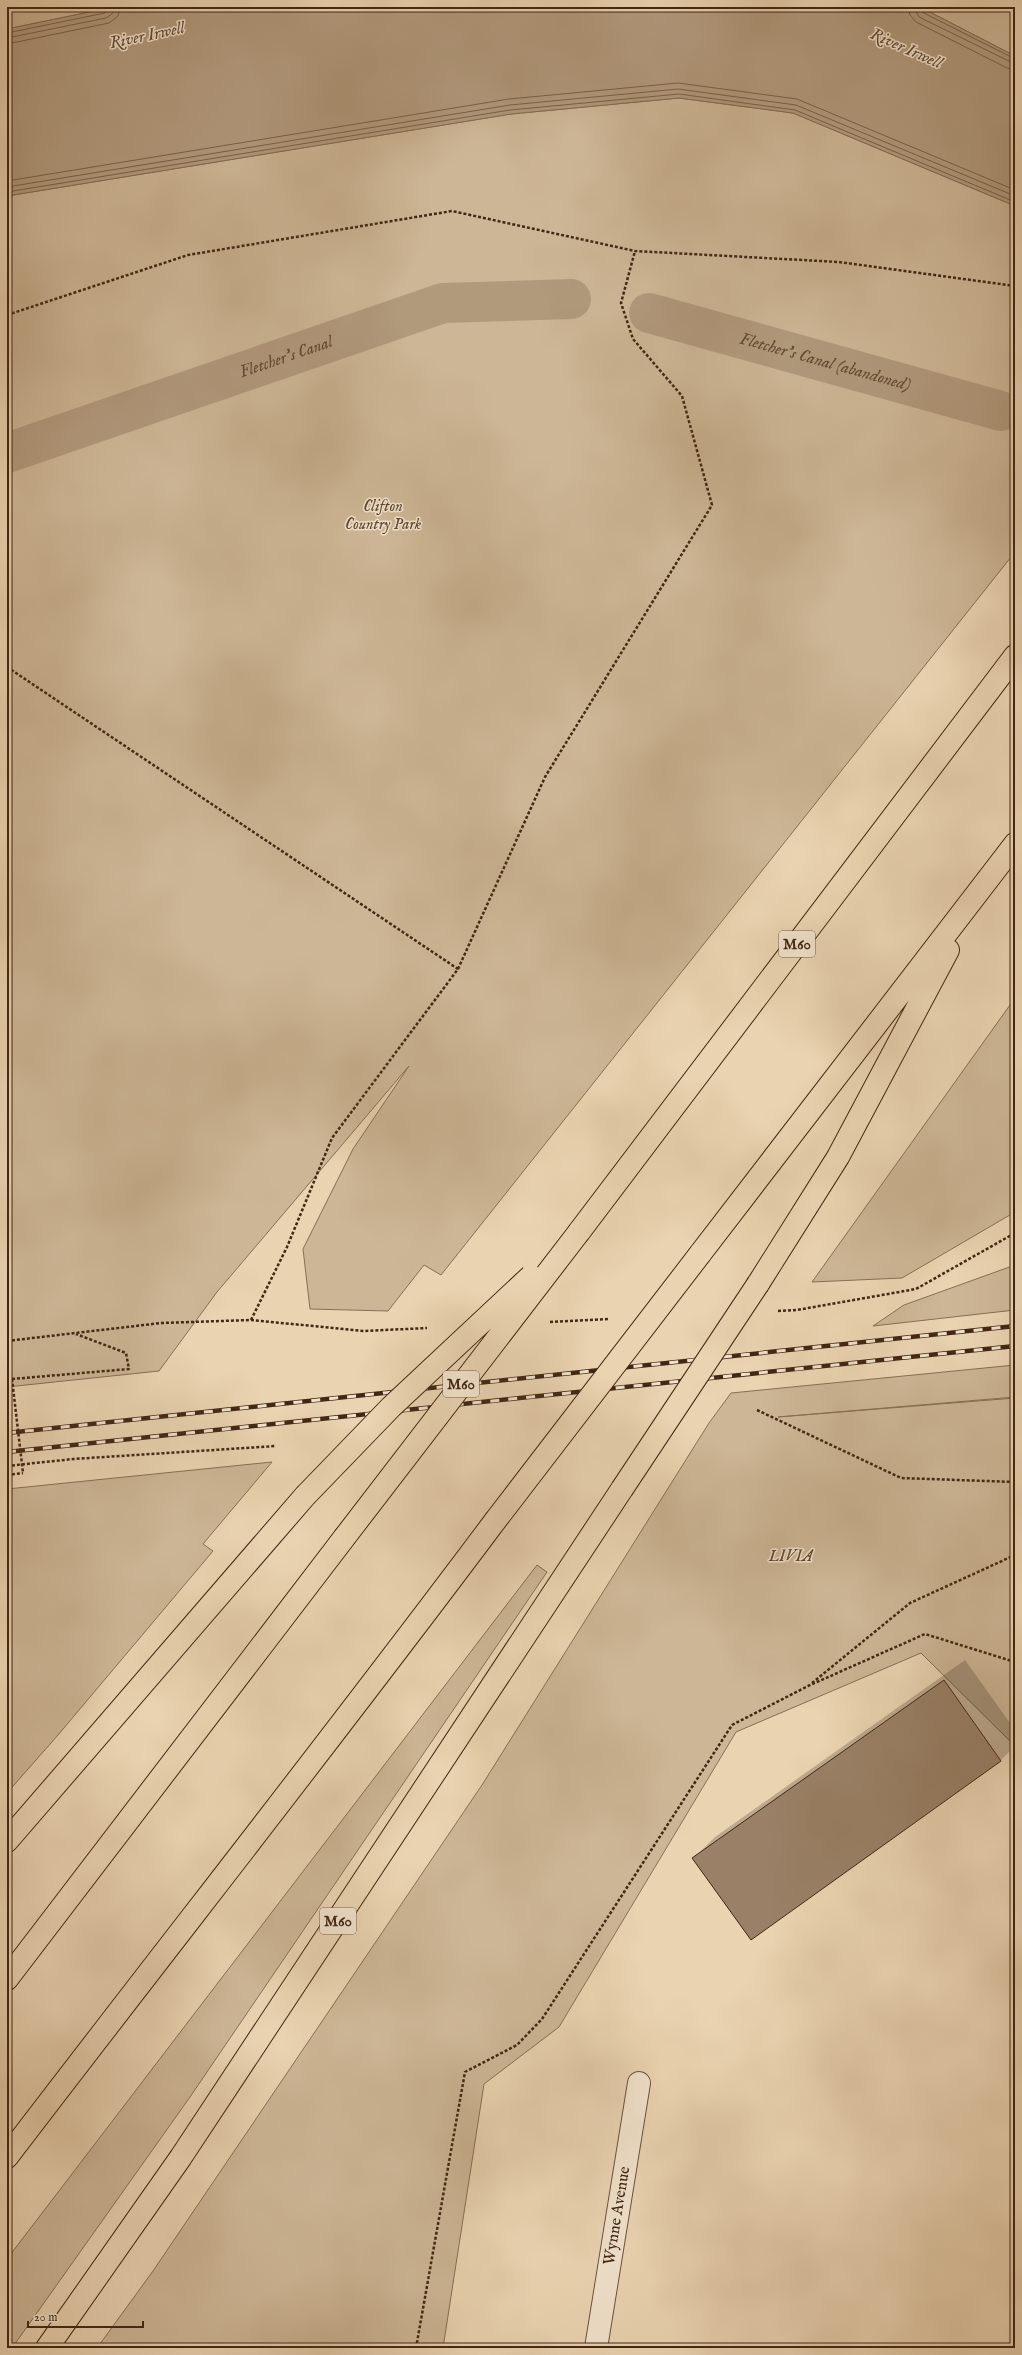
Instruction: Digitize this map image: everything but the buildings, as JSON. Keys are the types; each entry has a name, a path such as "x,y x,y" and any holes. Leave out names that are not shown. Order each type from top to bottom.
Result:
{"highway":[{"name":"M60","path":"7,1979 579,1232 1015,656"},
{"name":"M60","path":"7,2158 178,1934 356,1706 495,1521 978,895 1015,844"},
{"name":"M60","path":"47,2348 185,2150 758,1284 838,1157 978,895"},
{"name":"M60","path":"7,1841 305,1496 391,1407 579,1232"}],"lane":[{"name":"Wynne Avenue","path":"596,2348 639,2083"}],"path":[{"path":"7,315 188,255 452,211 635,251 839,262 1015,286"},
{"path":"7,1341 162,1323 251,1320 287,1247 332,1138 458,970 545,777 712,505 682,396 633,338 621,303 635,251"},
{"path":"7,667 458,970"},
{"path":"7,1475 23,1473 12,1379 129,1369 126,1353 75,1333"},
{"path":"757,1410 901,1478 1015,1482"},
{"path":"7,1466 73,1459 276,1446"},
{"path":"808,1686 910,1603 1015,1555"},
{"path":"416,2348 465,2072 517,2045 542,2019 732,1725 808,1686 925,1634 1015,1662"}],"green space":[{"path":"7,7 114,7 7,29"},
{"path":"920,7 1015,7 1015,56"},
{"name":"Clifton Country Park","path":"679,98 793,113 1015,206 1015,552 441,1275 424,1265 388,1311 310,1309 303,1249 353,1149 409,1066 217,1292 159,1371 7,1387 7,196 511,114"},
{"path":"1015,998 1015,1212 902,1278 812,1282"},
{"path":"1015,1265 1015,1310 873,1326 904,1305"},
{"name":"LIVIA","path":"1015,1365 1015,1397 778,1417 1015,1398 1015,1746 921,1653 736,1732 559,2027 484,2084 443,2348 97,2348 153,2271 482,1785 709,1423 731,1393"},
{"path":"272,1462 203,1544 213,1551 58,1735 7,1793 7,1489"},
{"path":"537,1565 547,1572 190,2097 12,2348 7,2348 7,2259"}],"water":[{"name":"River Irwell","path":"114,7 920,7 1015,56 1015,206 793,113 679,98 511,114 7,196 7,29"}],"waterway":[{"name":"Fletcher's Canal","path":"7,453 443,303 571,299"},
{"name":"Fletcher's Canal (abandoned)","path":"649,313 1001,411"}],"railway":[{"path":"7,1433 1015,1326"},
{"path":"7,1452 1015,1346"}]}
